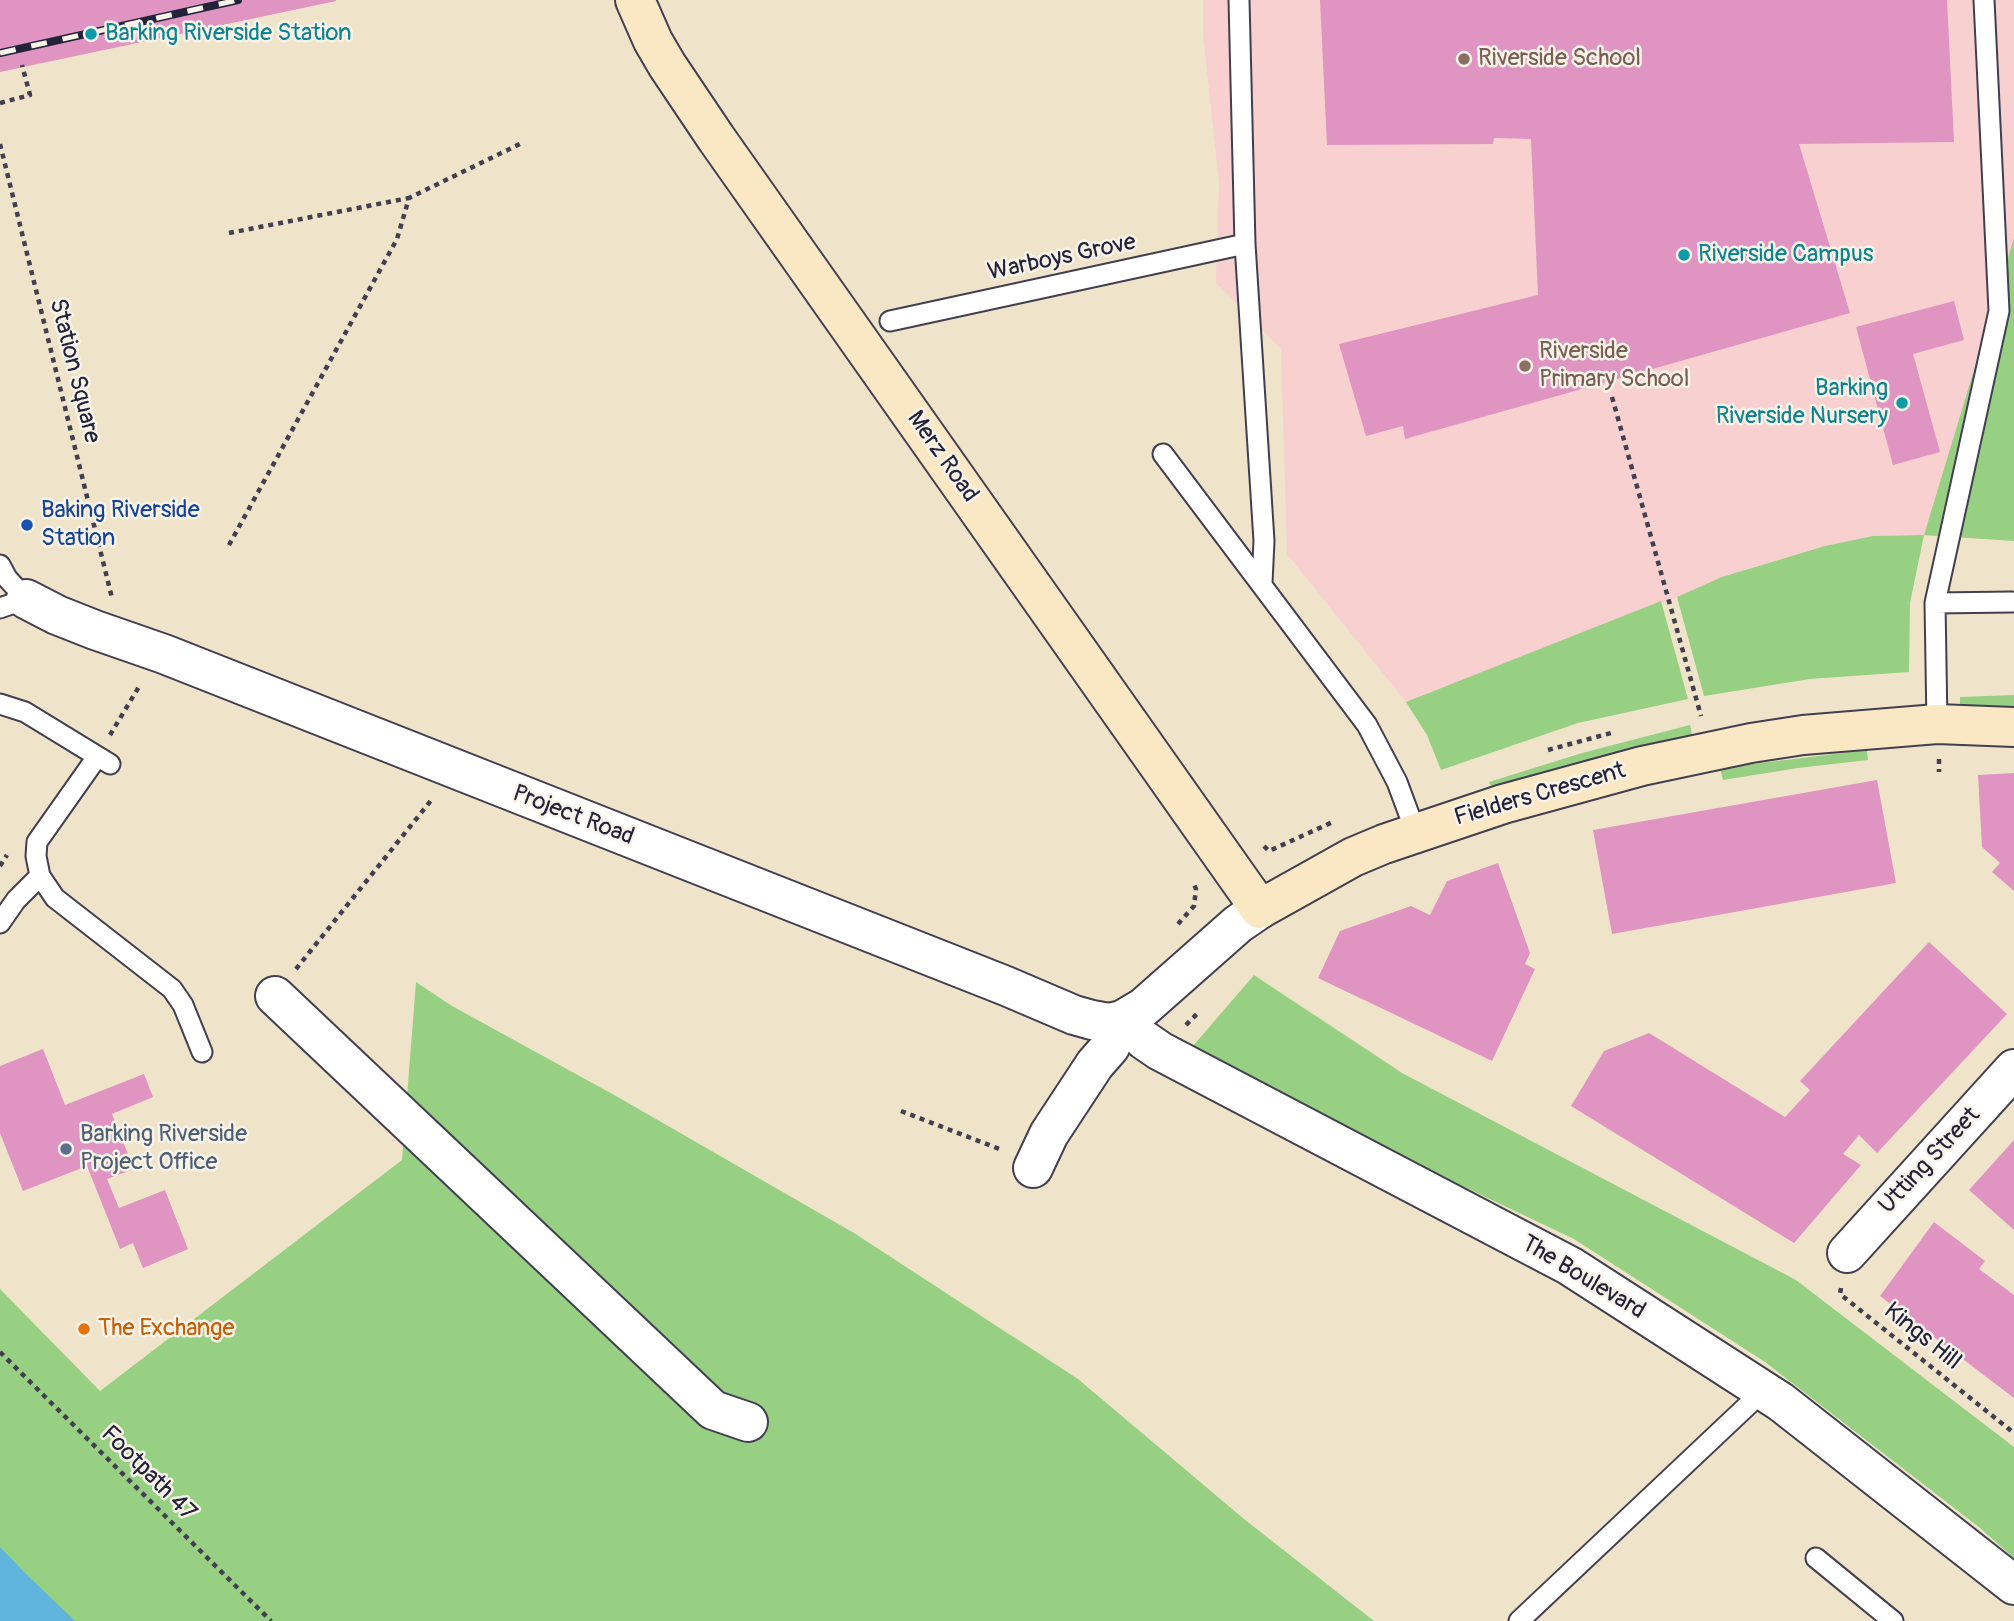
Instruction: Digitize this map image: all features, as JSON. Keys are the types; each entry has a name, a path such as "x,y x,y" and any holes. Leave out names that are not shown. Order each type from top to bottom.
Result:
{"street":[{"name":"Merz Road","path":"635,0 667,65 716,138 1260,909"},
{"name":"Project Road","path":"13,604 57,615 164,654 1074,1015 1109,1023 1122,1020"},
{"name":"Fielders Crescent","path":"1122,1020 1144,1007 1238,924 1260,909 1353,857 1503,804 1642,766 1803,735 1937,724 2014,727"},
{"path":"275,996 713,1410 748,1422"},
{"path":"1035,1164 1049,1134 1095,1064 1110,1047 1122,1020"},
{"name":"The Boulevard","path":"1122,1020 1143,1040 1160,1051 1570,1266 1781,1402 2014,1585"},
{"name":"Utting Street","path":"1847,1253 2014,1069"}],"lane":[{"path":"1239,0 1245,244 1264,541 1262,583"},
{"path":"1937,724 1935,603 1999,311 1984,0"},
{"name":"Warboys Grove","path":"891,321 1245,244"},
{"path":"1163,454 1367,725 1397,782 1416,833"},
{"name":"Project Road","path":"0,565 7,578 13,604"},
{"path":"1935,603 2012,602"},
{"path":"0,704 25,712 104,761 37,842 36,856 40,876 55,898 172,989 183,1005 202,1052"},
{"path":"0,923 16,900 40,876"},
{"path":"1519,1621 1763,1391"},
{"path":"1816,1558 1894,1621"}],"path":[{"path":"0,103 30,95 22,65"},
{"path":"229,233 408,198 524,142"},
{"name":"Station Square","path":"0,144 114,606"},
{"path":"229,545 397,239 408,198"},
{"path":"1612,397 1697,697"},
{"path":"104,761 144,679"},
{"path":"275,996 455,770"},
{"path":"1269,851 1343,818"},
{"path":"1171,931 1194,906 1195,898"},
{"path":"901,1111 1035,1164"},
{"name":"Kings Hill","path":"1847,1253 1840,1294 2014,1433"},
{"name":"Footpath 47","path":"0,1352 271,1621"}],"shaded area":[{"name":"Riverside Campus","path":"1203,0 2014,0 2014,541 1901,535 1873,536 1825,546 1722,577 1406,702 1287,554 1281,349 1216,283 1219,183 1203,34"}],"green space":[{"path":"2014,238 2014,541 1924,535"},
{"path":"1924,535 1910,603 1909,672 1810,679 1704,696 1677,597 1722,577 1825,546 1873,536"},
{"path":"1661,601 1688,699 1578,723 1441,770 1427,735 1406,702"},
{"path":"2014,695 2014,708 1960,707 1960,697"},
{"path":"1690,725 1693,739 1587,760 1493,790 1489,782 1582,753"},
{"path":"1867,750 1868,760 1723,780 1720,768"},
{"path":"1254,975 1402,1073 1796,1280 2014,1447 2014,1558 1980,1528 1765,1362 1574,1239 1416,1164 1193,1046"},
{"path":"416,982 452,1006 616,1096 854,1233 1078,1379 1244,1519 1374,1621 0,1621 0,1289 100,1391 402,1160"}],"water":[{"path":"0,1547 26,1574 75,1621 0,1621"}],"building":[{"name":"Barking Riverside Station","path":"0,0 336,0 336,1 0,72"},
{"name":"Riverside Campus","path":"1320,0 1947,0 1954,142 1799,144 1850,313 1405,439 1403,426 1366,436 1339,344 1538,295 1531,139 1494,138 1493,144 1327,145"},
{"name":"Barking Riverside Nursery","path":"1954,301 1964,340 1913,354 1940,452 1893,465 1856,327"},
{"path":"2014,773 2014,891 1992,872 2000,863 1982,847 1978,775"},
{"path":"1877,780 1896,883 1612,934 1593,830"},
{"path":"1498,863 1530,953 1525,964 1535,969 1492,1061 1318,978 1340,931 1411,906 1430,915 1447,881"},
{"path":"1929,942 2007,1014 1877,1153 1859,1135 1843,1154 1861,1165 1794,1243 1571,1106 1604,1051 1649,1033 1785,1117 1810,1090 1800,1081"},
{"name":"Barking Riverside Project Office","path":"43,1049 65,1105 144,1074 153,1097 112,1114 134,1169 107,1179 119,1208 165,1190 188,1249 143,1268 133,1243 120,1249 87,1166 23,1191 0,1133 0,1066"},
{"path":"2014,1140 2014,1230 1969,1190"},
{"path":"1934,1222 1985,1261 1979,1269 2014,1295 2014,1398 1880,1296"}],"railway":[{"path":"0,53 238,0"}],"place":[{"name":"Barking Riverside Station","path":"91,34"},
{"name":"Riverside School","path":"1464,59"},
{"name":"Riverside Campus","path":"1684,255"},
{"name":"Riverside Primary School","path":"1525,366"},
{"name":"Barking Riverside Nursery","path":"1902,403"},
{"name":"Baking Riverside Station","path":"27,525"},
{"name":"Barking Riverside Project Office","path":"66,1149"},
{"name":"The Exchange","path":"84,1329"}]}
